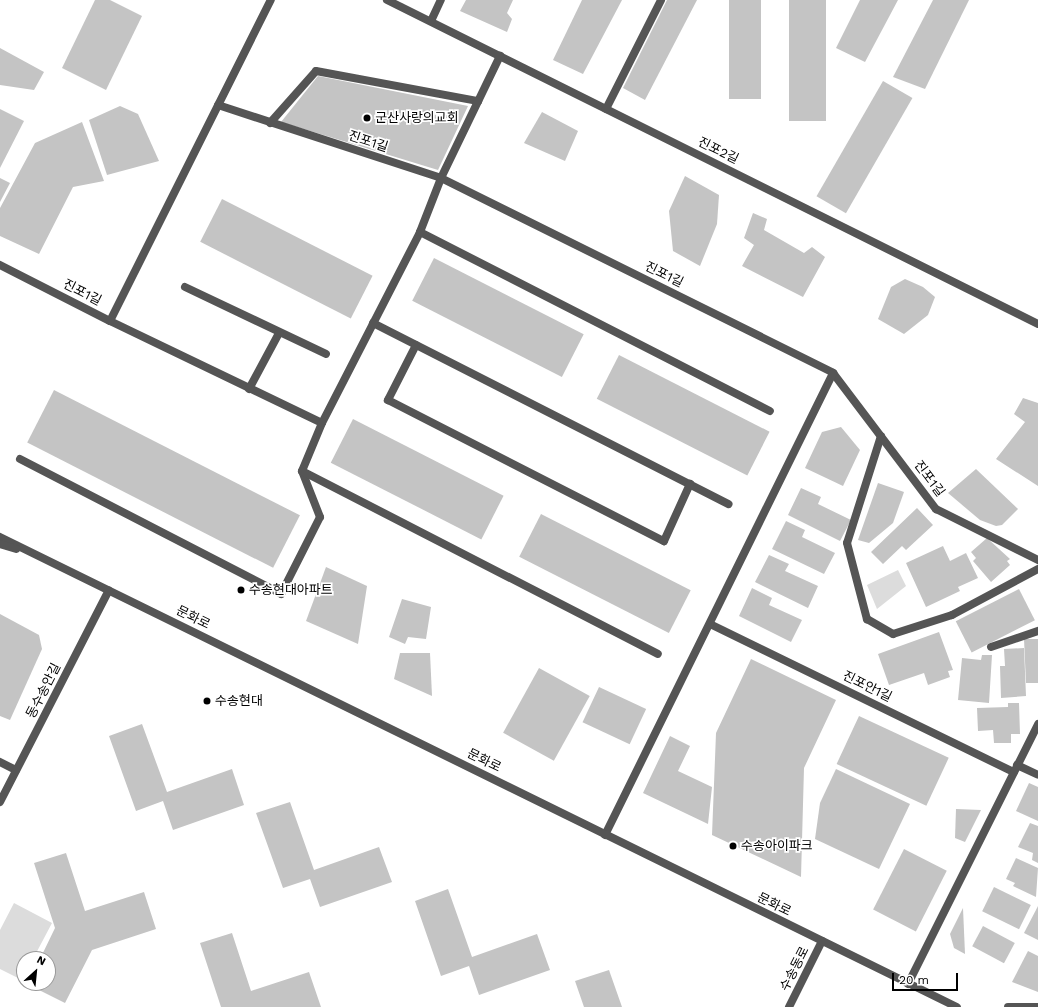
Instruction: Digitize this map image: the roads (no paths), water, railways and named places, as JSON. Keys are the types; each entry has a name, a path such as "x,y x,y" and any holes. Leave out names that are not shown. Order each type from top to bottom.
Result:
{"street":[{"path":"218,105 271,0"},
{"name":"진포2길","path":"387,0 1038,324"},
{"path":"430,22 441,0"},
{"path":"606,109 661,0"},
{"path":"20,460 281,594 320,518 302,470 322,423 420,232 441,178 500,56"},
{"path":"270,123 316,71 478,101"},
{"name":"진포1길","path":"0,264 110,321 218,105 441,178 833,373 936,509 1038,560"},
{"path":"420,232 770,411"},
{"path":"185,287 279,333 326,354"},
{"path":"110,321 322,423"},
{"path":"373,323 729,504"},
{"path":"250,388 279,333"},
{"path":"416,345 388,400 664,541 690,484"},
{"path":"605,835 833,373"},
{"path":"881,436 847,543 867,619 893,634 952,614 1038,569"},
{"path":"302,470 658,654"},
{"name":"문화로","path":"0,537 957,1007"},
{"path":"0,544 38,556"},
{"name":"동수송안길","path":"0,802 109,590"},
{"name":"진포안1길","path":"710,624 1016,768 1038,776"},
{"path":"992,647 1038,632"},
{"path":"908,984 1038,724"},
{"path":"0,762 16,770"},
{"name":"수송동로","path":"789,1007 822,942"},
{"path":"1008,1007 1038,1006"}],"place":[{"name":"군산사랑의교회","path":"367,118"},
{"name":"수송현대아파트","path":"241,590"},
{"name":"수송현대","path":"207,701"},
{"name":"수송아이파크","path":"733,846"}]}
